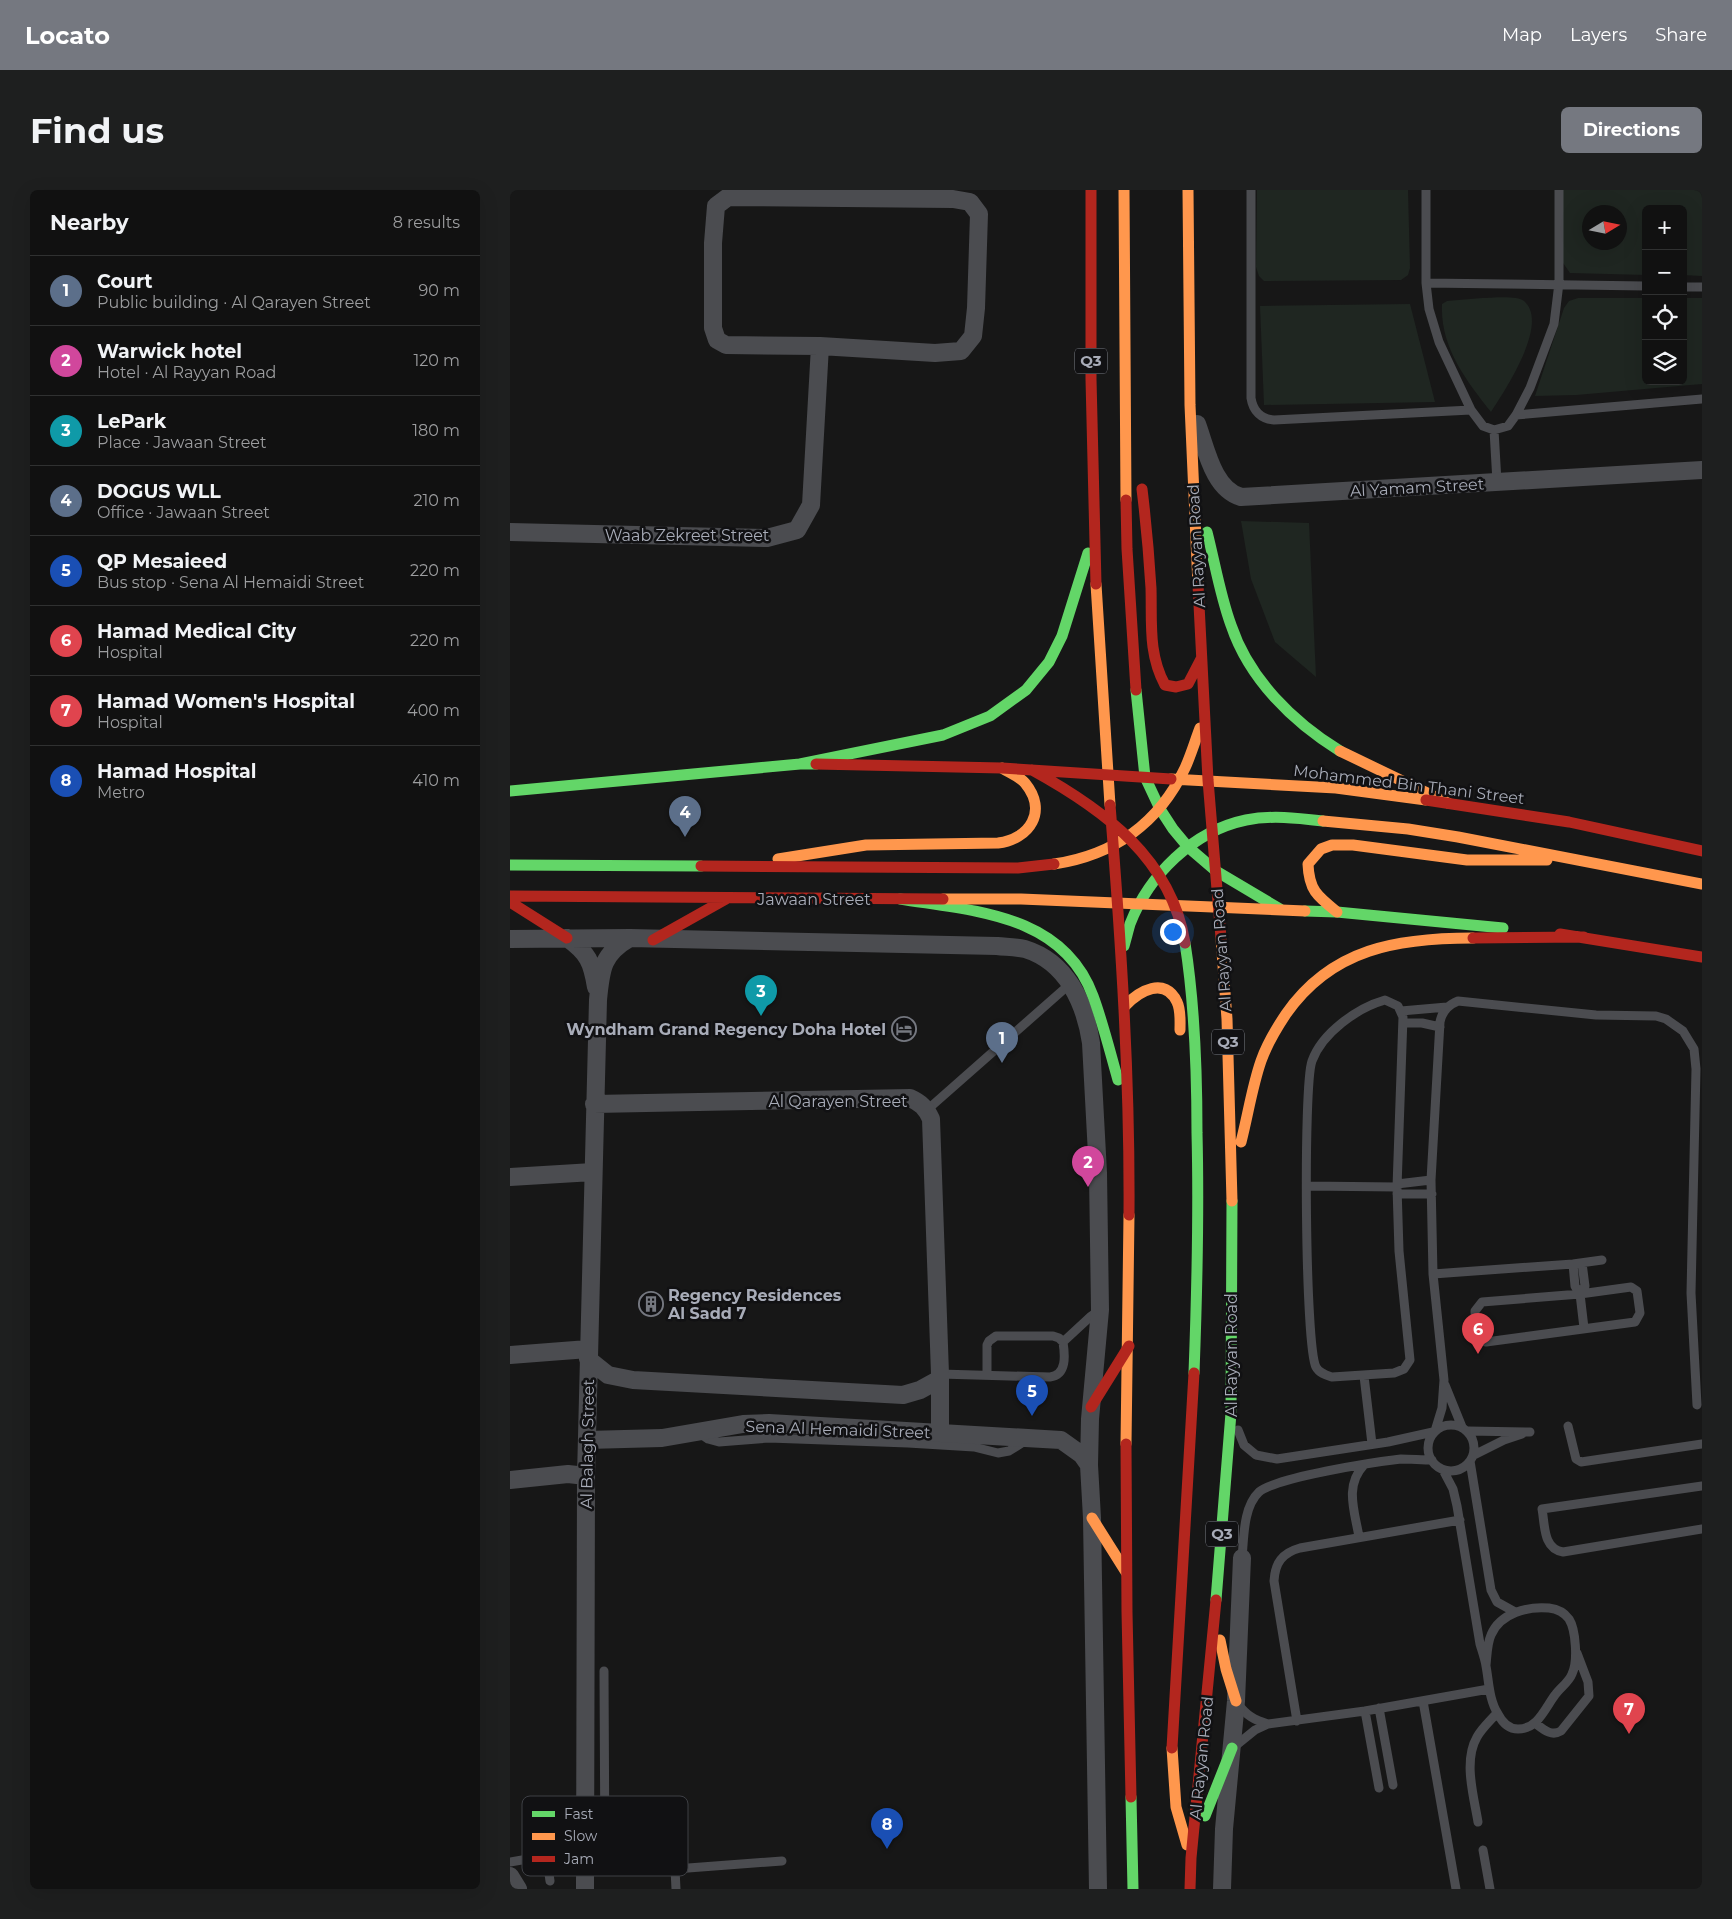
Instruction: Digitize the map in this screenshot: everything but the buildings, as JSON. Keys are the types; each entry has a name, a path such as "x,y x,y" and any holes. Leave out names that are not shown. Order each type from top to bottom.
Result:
{"main road":[{"name":"Q3","path":"1092,190 1090,298 1094,532 1102,690 1125,1006 1128,1115 1129,1346 1126,1572 1133,1889"},
{"path":"1124,190 1127,549 1136,690 1145,778 1160,809 1173,829 1188,846 1216,871 1280,909"},
{"name":"Al Rayyan Road","path":"1188,190 1192,467 1204,717 1227,1027 1232,1177 1231,1413 1216,1602 1191,1858 1190,1889"},
{"path":"1124,366 1150,578 1154,661 1158,675 1165,685 1176,687 1188,684 1201,659"},
{"path":"1192,467 1231,626 1247,659 1260,679 1280,703 1305,727 1339,751 1448,803"},
{"path":"510,791 800,764 944,735 990,716 1026,690 1049,662 1062,636 1094,532"},
{"path":"510,865 1018,868 1050,866 1078,860 1114,847 1130,836 1160,809 1180,779 1190,758 1204,717"},
{"path":"800,764 1002,768 1108,776"},
{"path":"740,866 866,845 998,843 1011,841 1030,828 1034,817 1035,804 1032,792 1026,784 1017,776 1002,768"},
{"path":"1032,770 1064,786 1111,819 1130,836 1159,874 1174,905 1184,936 1195,1040 1198,1145 1196,1301 1192,1410 1172,1756 1176,1807 1191,1858"},
{"name":"Mohammed Bin Thani Street","path":"1108,776 1336,788 1569,822 1702,851"},
{"path":"1121,954 1131,922 1141,903 1159,874 1172,860 1188,846 1212,832 1233,823 1252,819 1279,817 1427,832 1702,884"},
{"path":"1337,912 1313,893 1308,878 1308,864 1321,849 1332,845 1353,845 1467,860 1573,860"},
{"name":"Jawaan Street","path":"510,896 727,899 1021,899 1117,903"},
{"path":"653,940 727,899"},
{"path":"900,899 973,911 1022,923 1051,939 1069,955 1093,995 1128,1115"},
{"path":"510,902 567,938"},
{"path":"1117,903 1337,912 1584,937 1702,957"},
{"path":"1232,1177 1261,1061 1274,1032 1294,1003 1311,984 1332,968 1370,950 1408,941 1449,938 1584,937"},
{"path":"1125,1006 1132,997 1148,988 1164,989 1170,993 1176,1000 1178,1008 1180,1044"},
{"path":"1186,1196 1196,1301"},
{"path":"1090,1413 1129,1346"},
{"path":"1092,1518 1126,1572"},
{"path":"1216,1602 1223,1652 1236,1701"},
{"path":"1191,1858 1213,1793 1232,1748"}],"street":[{"path":"728,197 953,199 970,202 978,214 976,308 973,336 961,351 935,353 820,346 743,347 726,345 717,340 713,328 713,243 716,206 728,197"},
{"name":"Waab Zekreet Street","path":"510,532 767,538 797,530 810,505 820,346"},
{"name":"Al Yamam Street","path":"1190,405 1213,468 1221,483 1230,492 1241,497 1702,470"},
{"name":"Al Balagh Street","path":"567,938 585,952 590,960 598,1000"},
{"path":"510,939 630,938 987,946 1024,949 1050,963 1071,983 1081,1001 1088,1024 1094,1064 1098,1174 1100,1310 1090,1413 1089,1465 1092,1518 1098,1889"},
{"name":"Al Balagh Street","path":"584,1796 588,1354 598,1000 601,971 605,960 616,948 630,938"},
{"name":"Al Qarayen Street","path":"594,1104 910,1098 920,1103 927,1110 931,1119 940,1377 940,1433"},
{"path":"510,1177 593,1172"},
{"path":"510,1355 588,1354 608,1375 619,1378 904,1395 920,1390 940,1377"},
{"path":"1089,1465 1082,1455 1061,1440 1071,1435 1090,1413"},
{"name":"Sena Al Hemaidi Street","path":"587,1440 662,1438 756,1422 1061,1440"},
{"path":"510,1480 568,1474 586,1476"},
{"name":"Al Rayyan Road","path":"1222,1889 1224,1828 1236,1701 1242,1558"},
{"path":"510,1876 518,1889"},
{"name":"Al Balagh Street","path":"584,1876 585,1889"}],"lane":[{"path":"1251,190 1251,398 1256,412 1264,418 1274,420 1471,410"},
{"path":"1426,190 1426,283 1429,309 1439,342 1471,410 1483,426 1494,430 1508,426 1516,415 1530,388 1549,342 1554,324 1559,283 1559,190"},
{"path":"1426,283 1559,283 1642,286"},
{"path":"1687,287 1702,287"},
{"path":"1516,415 1702,399"},
{"path":"1494,430 1497,482"},
{"path":"927,1110 1071,983"},
{"path":"1385,1000 1398,1006 1401,1011 1403,1023 1397,1189 1400,1251 1410,1360 1404,1369 1394,1373 1332,1377 1322,1374 1316,1367 1309,1316 1308,1075 1316,1050 1324,1039 1356,1012 1385,1000"},
{"path":"1401,1011 1447,1007 1458,1001 1465,1000 1570,1012 1656,1016 1675,1024 1689,1039 1696,1059 1691,1293 1699,1371 1697,1405"},
{"path":"1447,1007 1441,1017 1440,1027 1431,1180 1433,1274 1444,1380 1442,1408 1428,1446 1432,1460 1444,1470 1452,1489 1460,1520 1489,1689 1497,1713 1506,1726 1515,1729 1525,1729 1535,1723 1572,1675 1576,1663 1576,1651 1572,1627 1569,1619 1564,1614 1556,1609 1526,1609 1515,1612 1504,1619 1491,1634 1486,1665"},
{"path":"1403,1023 1422,1023 1440,1027"},
{"path":"1397,1189 1431,1180"},
{"path":"1307,1186 1397,1189 1432,1194"},
{"path":"1433,1274 1602,1260"},
{"path":"1577,1263 1585,1286 1580,1294 1584,1328"},
{"path":"1631,1287 1636,1291 1640,1313 1638,1319 1632,1323 1584,1328 1486,1342 1477,1336 1475,1311 1482,1302 1580,1294 1631,1287"},
{"path":"1063,1342 1100,1310"},
{"path":"940,1377 1056,1376 1061,1372 1063,1366 1063,1342 1053,1336 996,1336 987,1345 988,1376"},
{"path":"1364,1376 1372,1444"},
{"path":"1444,1380 1474,1446 1472,1458 1491,1590 1497,1602 1515,1612"},
{"path":"1231,1413 1244,1446 1256,1455 1277,1459 1434,1432 1448,1424 1465,1429 1530,1432 1504,1440 1472,1458 1465,1467 1458,1470 1444,1470"},
{"path":"1568,1426 1576,1459 1581,1462 1702,1444"},
{"path":"698,1432 708,1439 719,1442 769,1438 908,1443 974,1447 998,1454 1009,1451 1029,1438"},
{"path":"1242,1558 1247,1513 1259,1492 1280,1482 1364,1465 1402,1459 1432,1460"},
{"path":"1359,1537 1352,1488 1354,1480 1364,1465"},
{"path":"1702,1486 1542,1509 1548,1542 1554,1550 1563,1552 1702,1529"},
{"path":"1296,1721 1274,1581 1275,1569 1280,1559 1288,1551 1300,1548 1460,1520"},
{"path":"1535,1723 1550,1733 1556,1734 1561,1731 1589,1696 1588,1682 1576,1651"},
{"path":"604,1672 605,1796"},
{"path":"1232,1748 1255,1730 1268,1724 1365,1711 1489,1689"},
{"path":"1236,1701 1244,1712 1255,1720 1268,1724"},
{"path":"1423,1701 1456,1889"},
{"path":"1379,1708 1393,1785"},
{"path":"1365,1711 1379,1788"},
{"path":"1478,1822 1472,1788 1472,1753 1476,1739 1497,1713"},
{"path":"1483,1850 1490,1889"},
{"path":"688,1868 782,1861"},
{"path":"549,1876 550,1881"},
{"path":"675,1876 676,1889"}],"shaded area":[{"path":"1257,190 1408,190 1410,268 1408,275 1401,280 1264,281 1259,276 1256,267"},
{"path":"1562,190 1702,190 1702,276 1687,275 1687,205 1642,205 1642,275 1570,273 1561,260"},
{"path":"1510,297 1521,299 1531,311 1532,325 1529,340 1514,373 1491,412 1456,362 1445,335 1443,320 1442,304 1447,301"},
{"path":"1578,298 1642,298 1642,385 1687,385 1687,298 1702,298 1702,384 1576,395 1535,396 1564,308 1569,301"},
{"path":"1410,304 1435,402 1264,405 1260,306"},
{"path":"1241,521 1309,523 1316,677 1275,642 1251,579"}],"traffic: fast":[{"path":"1207,532 1227,614 1239,645 1249,663 1261,681 1290,713 1340,751"},
{"path":"800,764 943,735 990,716 1026,690 1049,662 1062,636 1088,553"},
{"path":"1136,690 1145,777 1160,809 1173,829 1188,847 1216,871 1280,909"},
{"path":"510,791 816,764"},
{"path":"1124,946 1130,924 1138,906 1161,872 1191,845 1208,834 1255,818 1323,821"},
{"path":"510,865 701,866"},
{"path":"900,899 986,913 1013,921 1038,932 1061,948 1079,969 1093,996 1118,1080"},
{"path":"1305,911 1337,912 1503,928"},
{"path":"1185,943 1193,1014 1197,1086 1198,1223 1194,1373"},
{"path":"1216,1600 1231,1413 1232,1201"},
{"path":"1205,1816 1232,1748"},
{"path":"1131,1797 1133,1889"}],"traffic: slow":[{"path":"1124,190 1126,500"},
{"path":"1188,190 1190,405 1198,585"},
{"path":"1096,584 1110,805"},
{"path":"1054,864 1076,860 1096,853 1115,844 1148,820 1174,788 1187,763 1200,728"},
{"path":"1340,751 1448,803"},
{"path":"778,859 866,845 998,843 1019,836 1027,830 1032,822 1035,804 1032,793 1025,783 1002,768"},
{"path":"1171,779 1336,788 1426,800"},
{"path":"1323,821 1408,829 1458,837 1702,884"},
{"path":"1337,912 1315,892 1310,880 1308,864 1321,849 1332,845 1353,845 1467,860 1547,860"},
{"path":"943,899 1021,899 1305,911"},
{"path":"1221,938 1227,1019 1232,1201"},
{"path":"1241,1142 1263,1055 1286,1014 1304,992 1324,974 1346,961 1369,951 1393,945 1419,941 1473,938"},
{"path":"1125,1006 1144,991 1159,988 1166,990 1172,994 1177,1002 1180,1030"},
{"path":"1126,1444 1129,1215"},
{"path":"1092,1518 1126,1572"},
{"path":"1220,1640 1226,1669 1236,1701"},
{"path":"1172,1748 1176,1807 1187,1845"}],"traffic: jam":[{"path":"1091,190 1091,379 1096,584"},
{"path":"1142,489 1151,588 1153,650 1165,685 1176,687 1188,684 1201,659"},
{"path":"1126,500 1127,549 1136,690"},
{"path":"1198,585 1208,780 1221,938"},
{"path":"816,764 1002,768 1171,779"},
{"path":"1032,770 1084,802 1108,819 1130,839 1149,861 1165,886 1177,913 1185,943"},
{"path":"1426,800 1569,822 1702,851"},
{"path":"1110,805 1124,1010 1128,1112 1129,1215"},
{"path":"701,866 1018,868 1054,864"},
{"path":"510,896 943,899"},
{"path":"653,940 726,899"},
{"path":"510,902 567,938"},
{"path":"1560,934 1702,957"},
{"path":"1473,938 1584,937"},
{"path":"1091,1407 1129,1346"},
{"path":"1172,1748 1194,1373"},
{"path":"1126,1444 1131,1797"},
{"path":"1190,1889 1191,1858 1216,1600"}],"place":[{"name":"DOGUS WLL","path":"685,837"},
{"name":"LePark","path":"761,1016"},
{"name":"Wyndham Grand Regency Doha Hotel","path":"904,1029"},
{"name":"Court","path":"1002,1063"},
{"name":"Warwick hotel","path":"1088,1187"},
{"name":"Regency Residences Al Sadd 7","path":"651,1304"},
{"name":"Hamad Medical City","path":"1478,1354"},
{"name":"QP Mesaieed","path":"1032,1416"},
{"name":"Hamad Women's Hospital","path":"1629,1734"},
{"name":"Hamad Hospital","path":"887,1849"}]}
